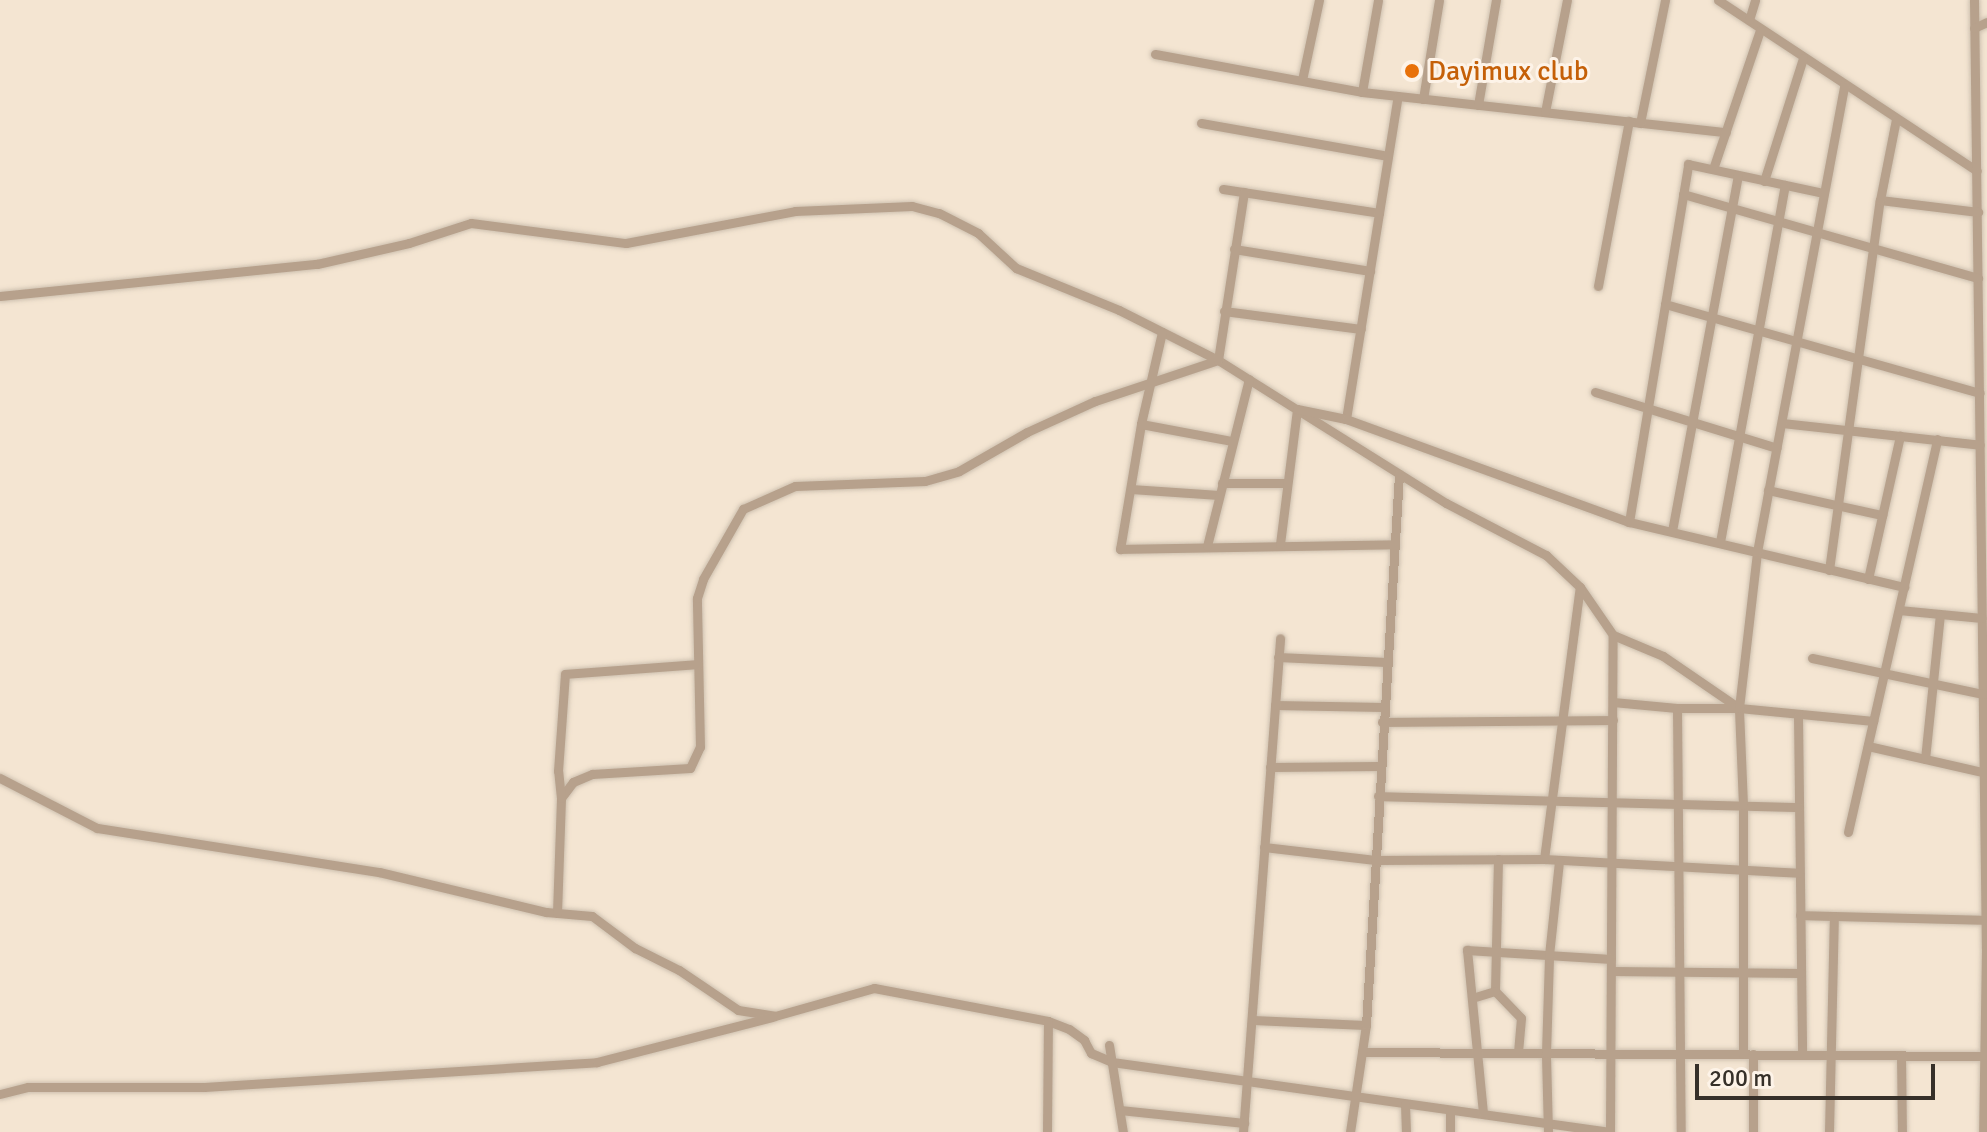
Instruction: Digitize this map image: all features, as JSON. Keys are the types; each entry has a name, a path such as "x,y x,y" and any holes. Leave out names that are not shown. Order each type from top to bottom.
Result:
{"street":[{"path":"1302,80 1319,0"},
{"path":"1362,92 1378,0"},
{"path":"1423,99 1439,0"},
{"path":"1478,105 1496,0"},
{"path":"1545,112 1567,0"},
{"path":"1640,123 1665,0"},
{"path":"1718,0 1977,171"},
{"path":"1749,20 1755,0"},
{"path":"1974,0 1978,278 1983,294 1980,393 1986,772 1983,1132"},
{"path":"1974,28 1987,22"},
{"path":"1713,169 1760,30"},
{"path":"1155,54 1362,92 1726,132"},
{"path":"1764,181 1803,58"},
{"path":"1753,1132 1743,973 1743,805 1739,708 1757,552 1844,85"},
{"path":"1346,419 1398,96"},
{"path":"1829,570 1880,200 1896,119"},
{"path":"1598,286 1629,121"},
{"path":"1201,123 1388,156"},
{"path":"1977,148 1987,144"},
{"path":"1629,522 1688,164 1823,193"},
{"path":"1672,531 1738,175"},
{"path":"1720,542 1785,185"},
{"path":"1223,189 1379,213"},
{"path":"1218,360 1244,192"},
{"path":"1683,194 1978,278"},
{"path":"1880,200 1978,212"},
{"path":"0,296 317,264 409,243 471,223 626,243 795,211 912,206 939,213 978,233 1016,268 1218,360 1446,503 1546,555 1580,587 1613,635 1663,656 1739,708"},
{"path":"1234,249 1370,271"},
{"path":"1983,294 1987,286"},
{"path":"1665,304 1980,393"},
{"path":"1224,311 1361,329"},
{"path":"1162,332 1141,424 1120,549 1393,544"},
{"path":"561,798 573,782 592,774 690,768 700,747 697,598 703,579 743,509 795,486 925,481 959,471 1027,432 1150,380 1218,360"},
{"path":"1207,546 1249,379"},
{"path":"1595,392 1777,448"},
{"path":"1297,409 1346,419 1629,522 1904,587"},
{"path":"1280,544 1297,409"},
{"path":"1782,423 1980,445"},
{"path":"1141,424 1232,441"},
{"path":"1868,579 1900,436"},
{"path":"1848,832 1937,439"},
{"path":"1350,1132 1366,1025 1399,474"},
{"path":"1222,483 1287,483"},
{"path":"1131,489 1219,495"},
{"path":"1768,490 1882,515"},
{"path":"1544,859 1580,587"},
{"path":"1899,610 1982,618"},
{"path":"1925,759 1940,615"},
{"path":"0,1094 28,1087 204,1087 597,1062 874,988 1048,1021 1069,1029 1084,1040 1091,1053 1112,1062 1483,1113 1548,1128 1610,1132 1613,635"},
{"path":"1120,1110 1244,1128 1280,638"},
{"path":"1278,657 1386,662"},
{"path":"1812,658 1983,694"},
{"path":"557,913 561,798 558,771 565,674 698,664"},
{"path":"1613,702 1677,708 1739,708 1873,721"},
{"path":"1275,705 1383,707"},
{"path":"1677,708 1681,1132"},
{"path":"1798,716 1802,1055"},
{"path":"1382,722 1613,720"},
{"path":"1868,746 1986,772"},
{"path":"1270,767 1380,766"},
{"path":"0,778 97,828 379,872 557,913 592,916 635,948 679,970 738,1010 775,1016"},
{"path":"1378,796 1799,807"},
{"path":"1264,847 1375,860 1544,859 1799,873"},
{"path":"1498,859 1493,951 1495,991 1521,1018 1518,1053"},
{"path":"1548,1128 1546,1053 1549,955 1559,861"},
{"path":"1800,915 1986,920"},
{"path":"1829,1132 1834,916"},
{"path":"1483,1113 1467,950 1611,959"},
{"path":"1611,971 1801,973"},
{"path":"1472,998 1495,991"},
{"path":"1252,1020 1366,1025"},
{"path":"1047,1132 1048,1021"},
{"path":"1109,1045 1123,1132"},
{"path":"1362,1052 1984,1056"},
{"path":"1901,1055 1902,1132"},
{"path":"1405,1104 1406,1132"},
{"path":"1450,1110 1450,1132"}],"place":[{"name":"Dayimux club","path":"1412,71"}]}
